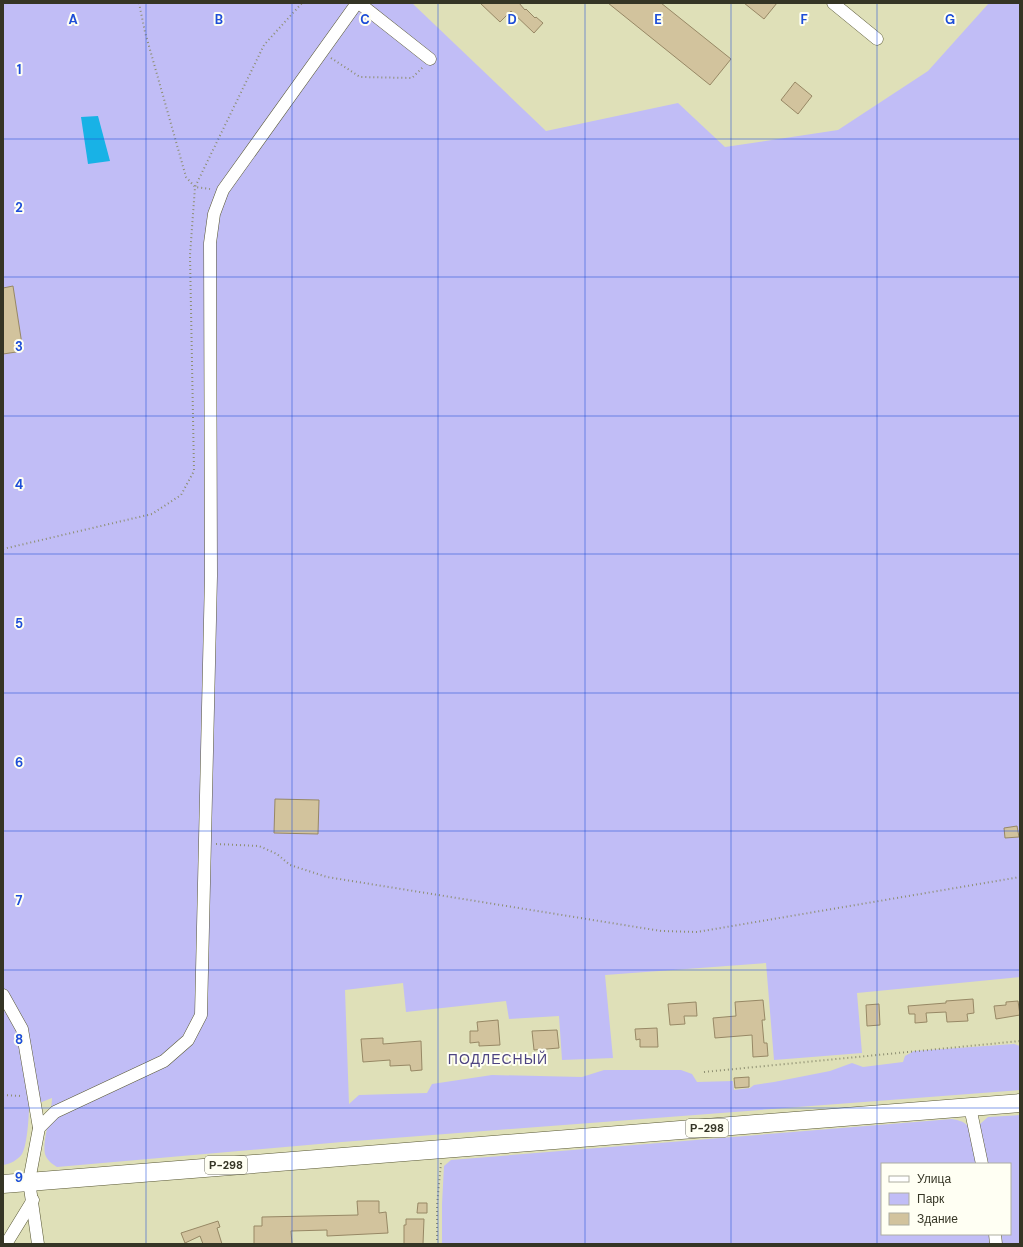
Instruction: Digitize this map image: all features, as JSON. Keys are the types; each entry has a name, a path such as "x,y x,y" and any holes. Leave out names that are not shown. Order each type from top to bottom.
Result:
{"highway":[{"name":"Р-298","path":"3,1184 1020,1103"}],"street":[{"path":"39,1128 55,1112 164,1061 188,1040 201,1015 211,576 210,243 214,214 223,190 358,3 430,59"},
{"path":"833,3 877,38"},
{"path":"3,995 22,1029 39,1128 29,1182 33,1200 38,1244"},
{"path":"970,1107 982,1163"},
{"path":"6,1244 33,1200"}],"path":[{"path":"139,3 145,32 186,177 195,187 223,190"},
{"path":"3,549 152,514 181,494 194,471 190,255 195,187 264,45 302,3"},
{"path":"321,53 360,77 412,78 430,59"},
{"path":"205,844 259,846 277,854 290,865 327,877 662,932 697,932 1020,877"},
{"path":"704,1072 1020,1041"},
{"path":"3,1095 34,1096"},
{"path":"437,1244 437,1205 443,1148"}],"green space":[{"path":"3,3 412,3 546,131 678,103 725,147 838,130 928,71 989,3 1020,3 1020,977 857,993 862,1053 774,1060 766,963 605,975 613,1058 562,1060 559,1016 509,1019 506,1001 406,1012 403,983 345,990 349,1104 359,1095 427,1093 432,1084 492,1075 582,1077 604,1070 681,1070 692,1074 697,1082 733,1081 734,1090 830,1071 852,1063 863,1067 903,1062 905,1056 914,1051 1014,1044 1020,1046 1020,1090 342,1142 57,1167 47,1158 44,1149 52,1098 29,1107 24,1150 22,1154 14,1161 3,1165"},
{"path":"1020,1115 1020,1244 1001,1244 1000,1235 1011,1235 1011,1163 986,1163 980,1124 988,1117"},
{"path":"952,1119 964,1123 969,1128 978,1163 881,1163 881,1235 990,1235 991,1244 442,1244 444,1166 451,1160"}],"water":[{"path":"98,116 110,161 88,164 81,117"}],"building":[{"path":"480,3 519,3 525,10 526,9 535,18 536,17 543,23 534,33 511,11 500,22"},
{"path":"608,3 661,3 731,59 710,85"},
{"path":"744,3 777,3 764,19"},
{"path":"795,82 812,96 798,114 781,100"},
{"path":"13,286 23,351 3,354 3,288"},
{"path":"275,799 319,800 318,834 274,833"},
{"path":"1017,826 1019,837 1005,838 1004,828"},
{"path":"973,999 974,1013 967,1014 968,1021 947,1022 946,1012 926,1013 927,1022 915,1023 915,1014 909,1014 908,1006"},
{"path":"763,1000 765,1020 762,1020 764,1043 767,1043 768,1056 753,1057 752,1035 715,1038 713,1018 736,1016 735,1002"},
{"path":"1018,1001 1020,1015 996,1019 994,1006 1006,1005 1006,1002"},
{"path":"696,1002 697,1016 684,1016 685,1024 670,1025 668,1004"},
{"path":"879,1004 880,1025 867,1026 866,1005"},
{"path":"498,1020 500,1045 479,1046 479,1042 470,1043 470,1031 478,1031 477,1022"},
{"path":"657,1028 658,1047 640,1047 640,1039 636,1040 635,1029"},
{"path":"557,1030 559,1048 534,1050 532,1031"},
{"path":"383,1038 383,1044 421,1041 422,1070 411,1071 410,1065 390,1066 390,1060 363,1062 361,1039"},
{"path":"749,1077 749,1087 735,1088 734,1078"},
{"path":"357,1201 379,1201 379,1213 386,1212 388,1233 327,1236 327,1230 291,1231 292,1244 254,1244 254,1226 262,1226 262,1217 358,1215"},
{"path":"418,1203 427,1203 427,1213 417,1213"},
{"path":"406,1219 424,1219 423,1244 404,1244 404,1225 406,1225"},
{"path":"218,1221 220,1227 217,1228 222,1244 203,1244 200,1236 185,1243 181,1233"}],"district":[{"name":"ПОДЛЕСНЫЙ","path":"498,1059"}]}
